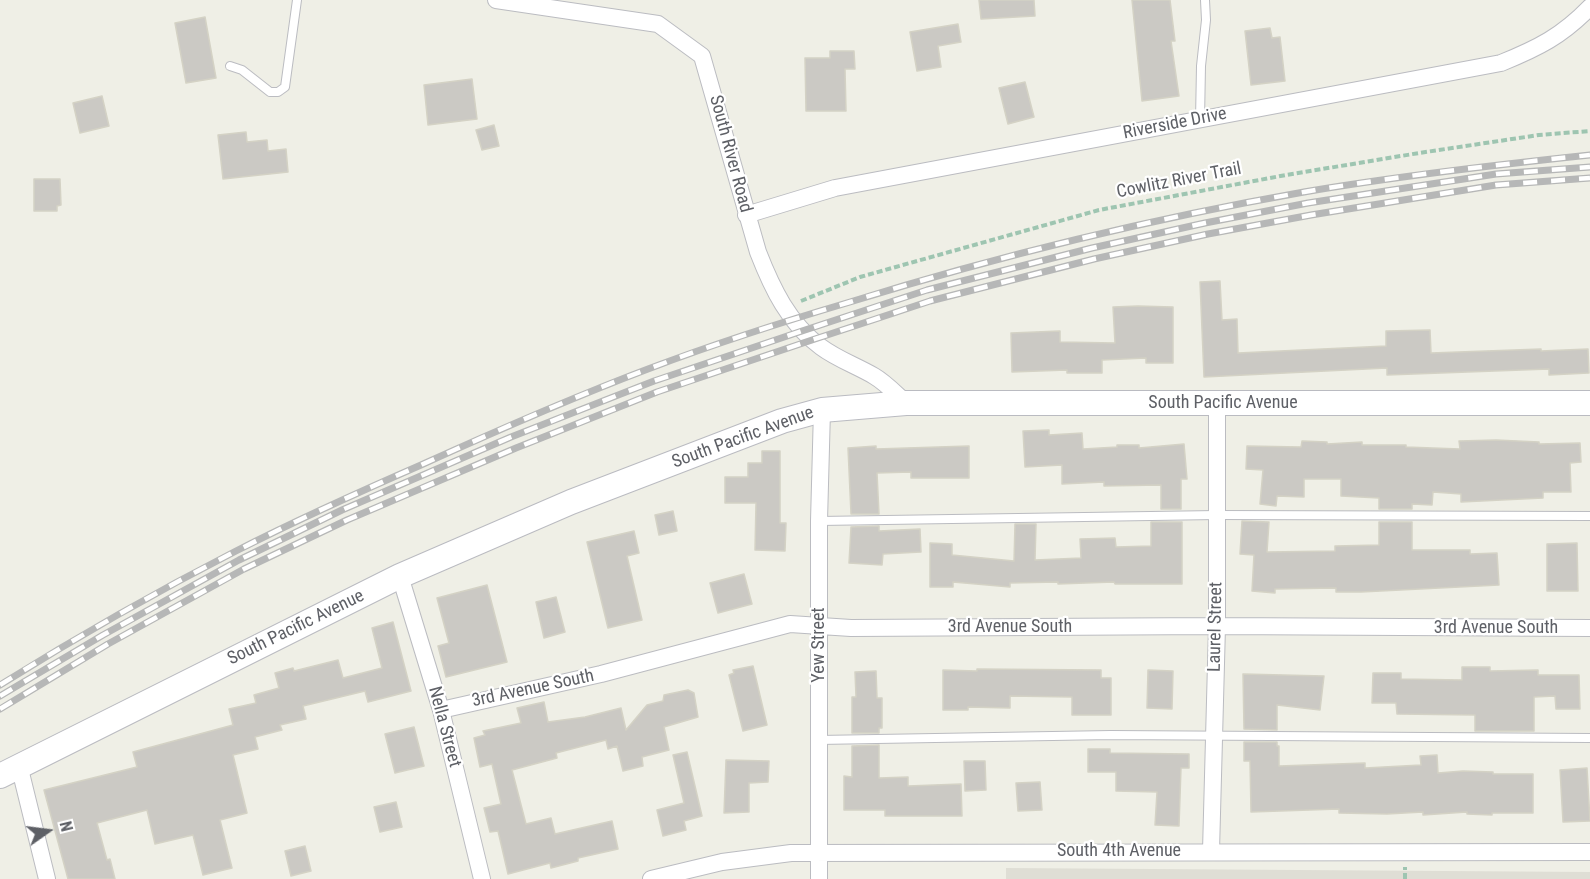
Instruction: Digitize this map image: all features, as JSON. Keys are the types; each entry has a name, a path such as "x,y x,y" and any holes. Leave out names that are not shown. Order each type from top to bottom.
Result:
{"street":[{"name":"South River Road","path":"496,0 658,24 702,56 758,252 770,283 784,308 802,331 823,349 877,377 906,403"},
{"name":"Riverside Drive","path":"746,215 835,188 1501,63 1540,47 1575,24 1590,7"},
{"name":"South Pacific Avenue","path":"9,770 400,576 572,502 782,421 822,410 906,403 1590,402"},
{"name":"Laurel Street","path":"1211,851 1217,626 1217,404"},
{"name":"Yew Street","path":"819,879 819,522 822,410"},
{"name":"Nella Street","path":"400,576 441,710 482,879"},
{"name":"3rd Avenue South","path":"441,710 601,674 790,624 851,628 1217,626 1590,628"},
{"path":"9,770 47,879"},
{"name":"South 4th Avenue","path":"651,879 722,862 791,852 1590,852"}],"lane":[{"path":"230,66 242,70 270,92 278,92 285,87 297,0"},
{"path":"1200,120 1201,66 1206,20 1205,0"},
{"path":"819,522 1217,515 1590,516"},
{"path":"818,740 1111,735 1590,738"}],"path":[{"name":"Cowlitz River Trail","path":"784,308 860,277 1099,210 1419,153 1539,135 1590,131"}],"shaded area":[{"path":"1006,868 1590,872 1590,879 1006,879"}],"building":[{"path":"979,0 1034,0 1035,16 981,19"},
{"path":"1132,0 1170,0 1175,41 1171,41 1179,96 1142,101"},
{"path":"205,17 216,78 186,83 175,23"},
{"path":"958,24 961,42 938,46 941,67 917,71 910,32"},
{"path":"1270,28 1272,38 1280,37 1285,81 1251,85 1245,31"},
{"path":"830,51 854,51 855,69 845,69 846,111 806,111 805,58 830,58"},
{"path":"472,79 477,119 428,125 424,85"},
{"path":"1025,82 1034,117 1008,124 999,88"},
{"path":"102,96 109,126 80,133 73,103"},
{"path":"494,125 499,146 482,150 476,130"},
{"path":"246,132 247,142 267,140 268,151 286,149 288,172 223,179 218,135"},
{"path":"34,179 60,179 61,205 57,206 57,211 34,211"},
{"path":"1220,281 1222,320 1237,319 1238,353 1386,346 1386,331 1430,330 1431,353 1588,349 1589,373 1549,375 1549,369 1387,375 1387,368 1204,377 1200,282"},
{"path":"1113,307 1173,307 1173,363 1146,363 1146,358 1102,360 1102,373 1067,373 1067,370 1012,372 1011,333 1060,331 1060,342 1115,343"},
{"path":"1049,430 1049,435 1082,433 1083,449 1117,447 1117,445 1139,445 1139,448 1184,444 1187,479 1181,479 1181,509 1161,509 1161,485 1104,486 1104,482 1062,484 1062,465 1025,467 1023,431"},
{"path":"1302,441 1327,442 1327,444 1362,442 1362,445 1460,449 1459,441 1539,442 1539,444 1580,443 1581,462 1570,463 1571,492 1543,492 1543,498 1461,502 1461,494 1433,492 1432,505 1412,504 1412,509 1379,509 1379,498 1341,496 1341,479 1304,479 1304,497 1277,496 1276,506 1260,504 1263,470 1246,469 1247,446 1301,447"},
{"path":"876,446 876,449 969,446 969,478 911,478 911,472 877,473 879,514 851,514 848,448"},
{"path":"762,451 780,451 780,523 786,523 785,551 755,550 756,503 725,503 725,477 748,477 748,463 762,463"},
{"path":"673,511 677,531 659,535 655,515"},
{"path":"1242,521 1269,522 1267,552 1335,551 1335,546 1379,545 1379,522 1412,522 1412,550 1470,550 1470,554 1497,553 1499,585 1361,592 1336,592 1336,588 1275,589 1275,593 1252,591 1254,555 1240,554"},
{"path":"1151,522 1182,522 1182,584 1115,584 1114,582 1058,584 1058,582 1010,583 1010,587 953,582 953,587 930,587 930,543 952,544 952,555 1014,561 1015,524 1036,524 1035,560 1081,558 1080,539 1115,538 1116,547 1151,546"},
{"path":"879,526 879,531 920,529 921,552 883,554 882,565 849,563 851,527"},
{"path":"634,531 639,553 627,556 642,620 608,628 587,542"},
{"path":"1577,543 1578,591 1547,591 1547,544"},
{"path":"744,574 752,604 718,613 710,583"},
{"path":"487,585 507,662 446,677 438,646 449,643 437,598"},
{"path":"556,597 565,632 544,638 536,602"},
{"path":"393,622 411,691 368,702 365,691 303,706 306,719 280,725 282,730 255,737 258,749 233,755 247,813 220,820 232,868 203,875 193,835 155,844 147,810 97,823 107,860 110,859 115,879 68,879 44,790 137,767 133,752 233,725 229,709 256,703 254,695 279,688 275,673 293,668 294,671 338,660 343,678 382,668 372,628"},
{"path":"753,666 767,725 743,731 729,675 734,673 733,670"},
{"path":"1462,667 1490,667 1490,671 1538,670 1538,675 1579,675 1580,709 1556,709 1555,696 1534,697 1534,731 1475,731 1475,715 1397,714 1396,703 1372,703 1373,673 1401,673 1401,679 1462,680"},
{"path":"977,669 1101,670 1101,678 1111,678 1111,715 1072,715 1072,697 1010,696 1010,708 968,707 968,710 943,710 943,670 977,671"},
{"path":"1148,670 1173,671 1172,709 1147,708"},
{"path":"876,671 877,698 882,698 882,728 879,728 879,733 852,733 852,697 856,697 855,672"},
{"path":"1243,674 1324,676 1320,710 1277,705 1277,730 1244,729"},
{"path":"688,690 694,693 698,717 664,727 669,750 642,757 643,766 623,771 617,746 608,749 606,740 556,753 557,758 512,770 526,824 551,818 555,834 612,821 618,849 578,858 578,861 551,868 550,863 508,874 498,831 490,832 484,808 501,804 492,764 480,767 474,738 485,735 483,731 521,723 517,708 544,702 548,722 585,717 621,708 626,730 647,705 663,701 664,695"},
{"path":"414,727 424,766 395,773 385,734"},
{"path":"1244,742 1277,742 1279,766 1365,763 1365,768 1421,765 1420,756 1437,755 1438,773 1463,771 1533,774 1533,813 1492,813 1492,815 1467,814 1467,812 1423,815 1423,812 1339,813 1339,809 1251,812 1250,761 1244,761"},
{"path":"879,745 879,778 908,777 908,786 961,784 962,816 885,816 885,810 844,810 844,776 852,777 852,746"},
{"path":"1088,749 1110,749 1110,753 1189,754 1189,768 1181,768 1179,826 1155,825 1157,792 1116,791 1116,772 1088,772"},
{"path":"687,752 702,816 684,821 686,830 663,836 657,810 684,803 673,755"},
{"path":"726,760 769,761 768,782 749,783 749,812 724,813"},
{"path":"964,761 985,761 986,790 965,791"},
{"path":"1587,768 1590,821 1563,822 1560,770"},
{"path":"1040,782 1042,810 1018,811 1016,783"},
{"path":"396,802 402,827 380,832 374,807"},
{"path":"305,846 311,871 291,876 285,851"}],"railway":[{"path":"0,685 146,599 305,517 562,403 648,369 748,334 962,269 1189,214 1375,181 1590,155"},
{"path":"0,696 103,635 239,560 342,510 511,437 654,381 802,331 927,290 1092,248 1205,223 1308,203 1496,174 1590,167"},
{"path":"0,709 108,644 244,569 347,520 516,448 657,392 812,340 930,301 1094,259 1208,234 1496,185 1590,178"}]}
